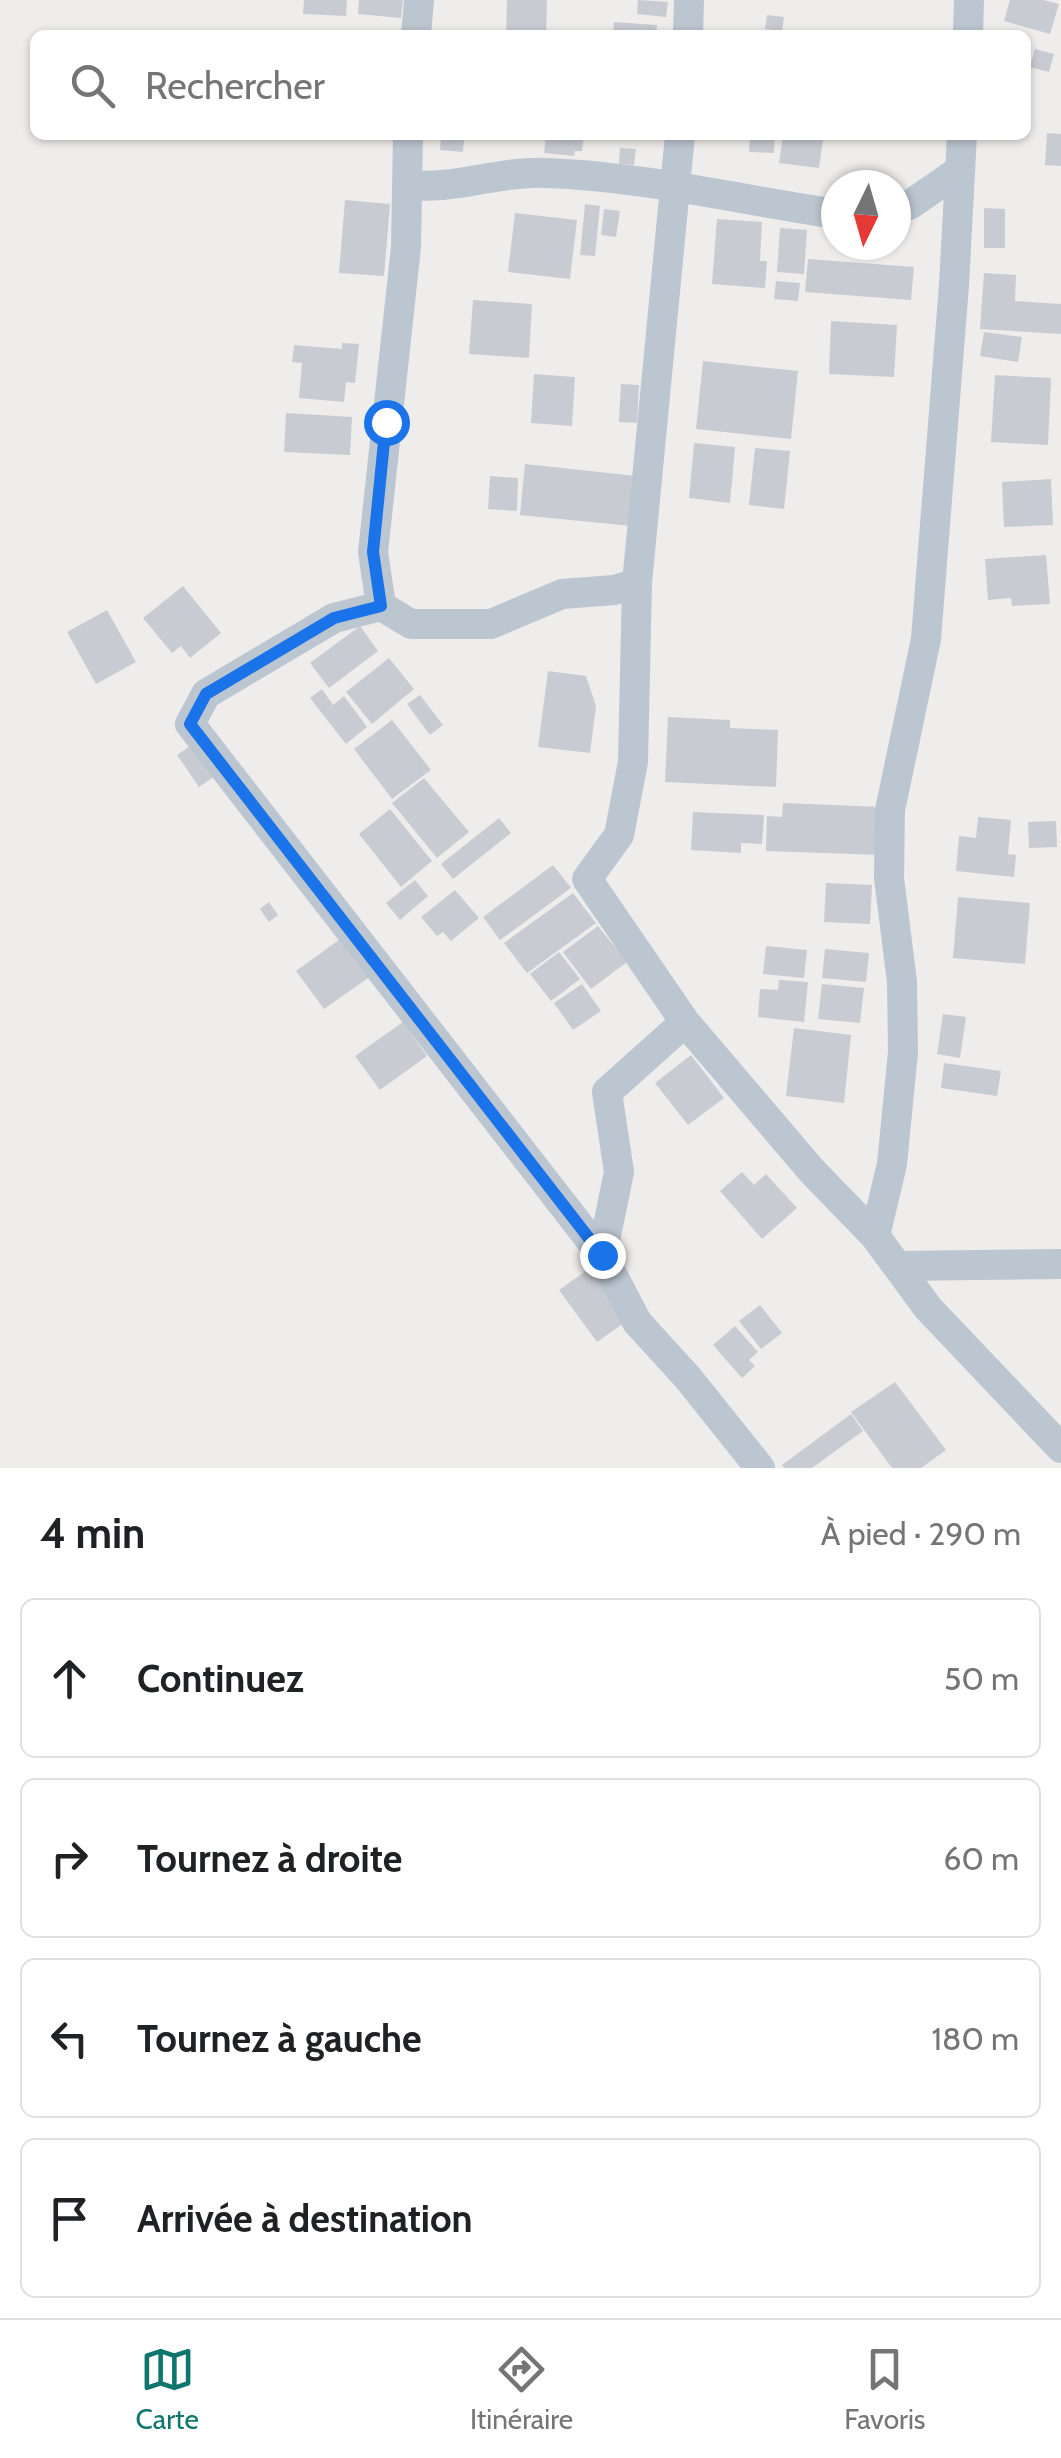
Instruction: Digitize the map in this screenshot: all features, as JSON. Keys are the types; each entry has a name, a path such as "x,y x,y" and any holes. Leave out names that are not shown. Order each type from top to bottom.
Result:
{"street":[{"path":"416,30 419,0"},
{"path":"688,30 689,0"},
{"path":"968,30 970,0"},
{"path":"381,606 373,552 397,338 409,185 408,140"},
{"path":"679,140 637,583 633,762 619,835 586,879 685,1022 812,1171 875,1236 940,1321 1061,1448"},
{"path":"875,1236 892,1164 903,1052 902,982 889,878 890,810 926,639 962,140"},
{"path":"911,204 960,170"},
{"path":"409,185 442,187 507,172 534,172 594,177 821,212"},
{"path":"637,583 614,590 562,594 491,624 411,624 381,606 334,618 206,694 190,724 602,1255 637,1322 760,1468"},
{"path":"602,1255 619,1172 607,1092 685,1022"},
{"path":"897,1266 1061,1264"}],"building":[{"path":"304,0 347,0 346,16 303,14"},
{"path":"359,0 403,0 401,18 358,14"},
{"path":"507,0 547,0 546,30 506,30"},
{"path":"638,0 668,2 666,17 637,14"},
{"path":"1010,0 1059,4 1050,34 1004,21"},
{"path":"767,15 784,17 782,30 765,29"},
{"path":"614,22 657,25 656,30 613,30"},
{"path":"1035,49 1054,54 1049,72 1031,67"},
{"path":"1047,133 1061,134 1061,166 1045,165"},
{"path":"441,140 464,140 463,152 440,150"},
{"path":"545,140 583,140 582,151 575,151 574,156 544,153"},
{"path":"750,140 775,140 774,153 749,152"},
{"path":"782,140 823,140 819,168 779,163"},
{"path":"620,148 636,149 634,165 619,164"},
{"path":"345,200 390,204 384,276 339,273"},
{"path":"585,204 600,206 595,256 580,255"},
{"path":"984,208 1005,209 1005,248 984,248"},
{"path":"604,209 620,211 616,237 601,235"},
{"path":"515,213 577,220 570,279 508,272"},
{"path":"717,219 762,222 760,261 767,261 765,288 712,284"},
{"path":"780,228 807,230 804,274 777,272"},
{"path":"808,259 914,267 911,300 805,292"},
{"path":"984,273 1016,275 1015,301 1061,304 1061,334 980,329"},
{"path":"776,281 800,283 798,301 774,299"},
{"path":"473,300 532,304 529,358 469,354"},
{"path":"831,321 897,325 894,377 829,374"},
{"path":"984,332 1022,337 1018,362 980,356"},
{"path":"342,343 359,344 355,383 346,382 344,402 299,398 302,363 292,362 294,345 342,349"},
{"path":"703,361 798,371 791,439 696,429"},
{"path":"534,374 575,377 572,426 531,423"},
{"path":"995,375 1051,378 1048,445 991,442"},
{"path":"621,384 639,385 637,423 619,422"},
{"path":"286,413 352,417 350,455 284,452"},
{"path":"694,443 735,447 730,503 689,498"},
{"path":"755,448 790,451 784,509 749,505"},
{"path":"525,464 636,476 631,526 520,515"},
{"path":"490,476 518,478 517,511 488,509"},
{"path":"1051,479 1053,525 1004,527 1002,482"},
{"path":"1046,555 1050,604 1012,606 1011,598 988,600 985,559"},
{"path":"183,586 221,633 190,658 181,646 172,653 143,618"},
{"path":"107,610 136,662 96,684 67,632"},
{"path":"360,626 378,651 329,688 310,663"},
{"path":"389,658 414,689 372,724 346,692"},
{"path":"548,671 586,676 596,706 590,753 538,747"},
{"path":"322,689 333,705 344,696 367,727 346,744 310,698"},
{"path":"420,695 443,725 430,735 407,704"},
{"path":"668,717 730,720 730,728 778,730 776,787 665,782"},
{"path":"392,720 431,770 392,799 354,749"},
{"path":"193,744 215,776 199,787 177,755"},
{"path":"424,778 469,832 437,858 392,803"},
{"path":"783,803 883,807 881,855 766,851 767,816 782,817"},
{"path":"390,809 432,861 401,887 359,834"},
{"path":"693,812 764,815 762,844 741,843 741,853 691,850"},
{"path":"978,817 1011,820 1008,854 1016,855 1014,877 956,871 959,836 976,838"},
{"path":"499,818 511,833 453,879 441,864"},
{"path":"1056,821 1057,847 1029,848 1028,822"},
{"path":"553,865 571,888 500,940 483,917"},
{"path":"415,880 428,896 400,920 386,903"},
{"path":"826,883 872,885 870,924 824,922"},
{"path":"455,890 479,918 451,941 443,932 437,936 421,917"},
{"path":"573,893 596,923 527,973 504,943"},
{"path":"958,897 1030,903 1025,964 953,958"},
{"path":"269,902 278,915 269,922 260,909"},
{"path":"598,926 627,962 591,989 563,952"},
{"path":"343,937 371,976 324,1009 296,971"},
{"path":"766,946 807,950 804,978 763,974"},
{"path":"825,949 869,953 866,982 822,978"},
{"path":"559,952 580,979 551,1001 530,974"},
{"path":"779,980 808,982 804,1022 758,1017 760,989 778,990"},
{"path":"582,984 601,1011 573,1030 554,1003"},
{"path":"822,984 864,988 860,1023 818,1019"},
{"path":"943,1014 966,1017 960,1058 937,1054"},
{"path":"403,1022 427,1056 380,1090 355,1056"},
{"path":"794,1028 851,1035 844,1103 786,1096"},
{"path":"691,1055 724,1098 688,1125 655,1083"},
{"path":"944,1063 1001,1071 997,1096 941,1088"},
{"path":"742,1172 754,1185 766,1174 797,1208 762,1239 720,1191"},
{"path":"590,1268 628,1320 597,1342 559,1290"},
{"path":"760,1305 782,1333 761,1349 739,1321"},
{"path":"735,1326 758,1352 749,1360 755,1366 742,1378 713,1345"},
{"path":"895,1382 946,1450 921,1468 892,1468 851,1412"},
{"path":"851,1414 863,1431 812,1468 784,1468 782,1465"}],"route":[{"path":"386,422 373,552 381,606 334,618 206,694 190,724 602,1255"}]}
